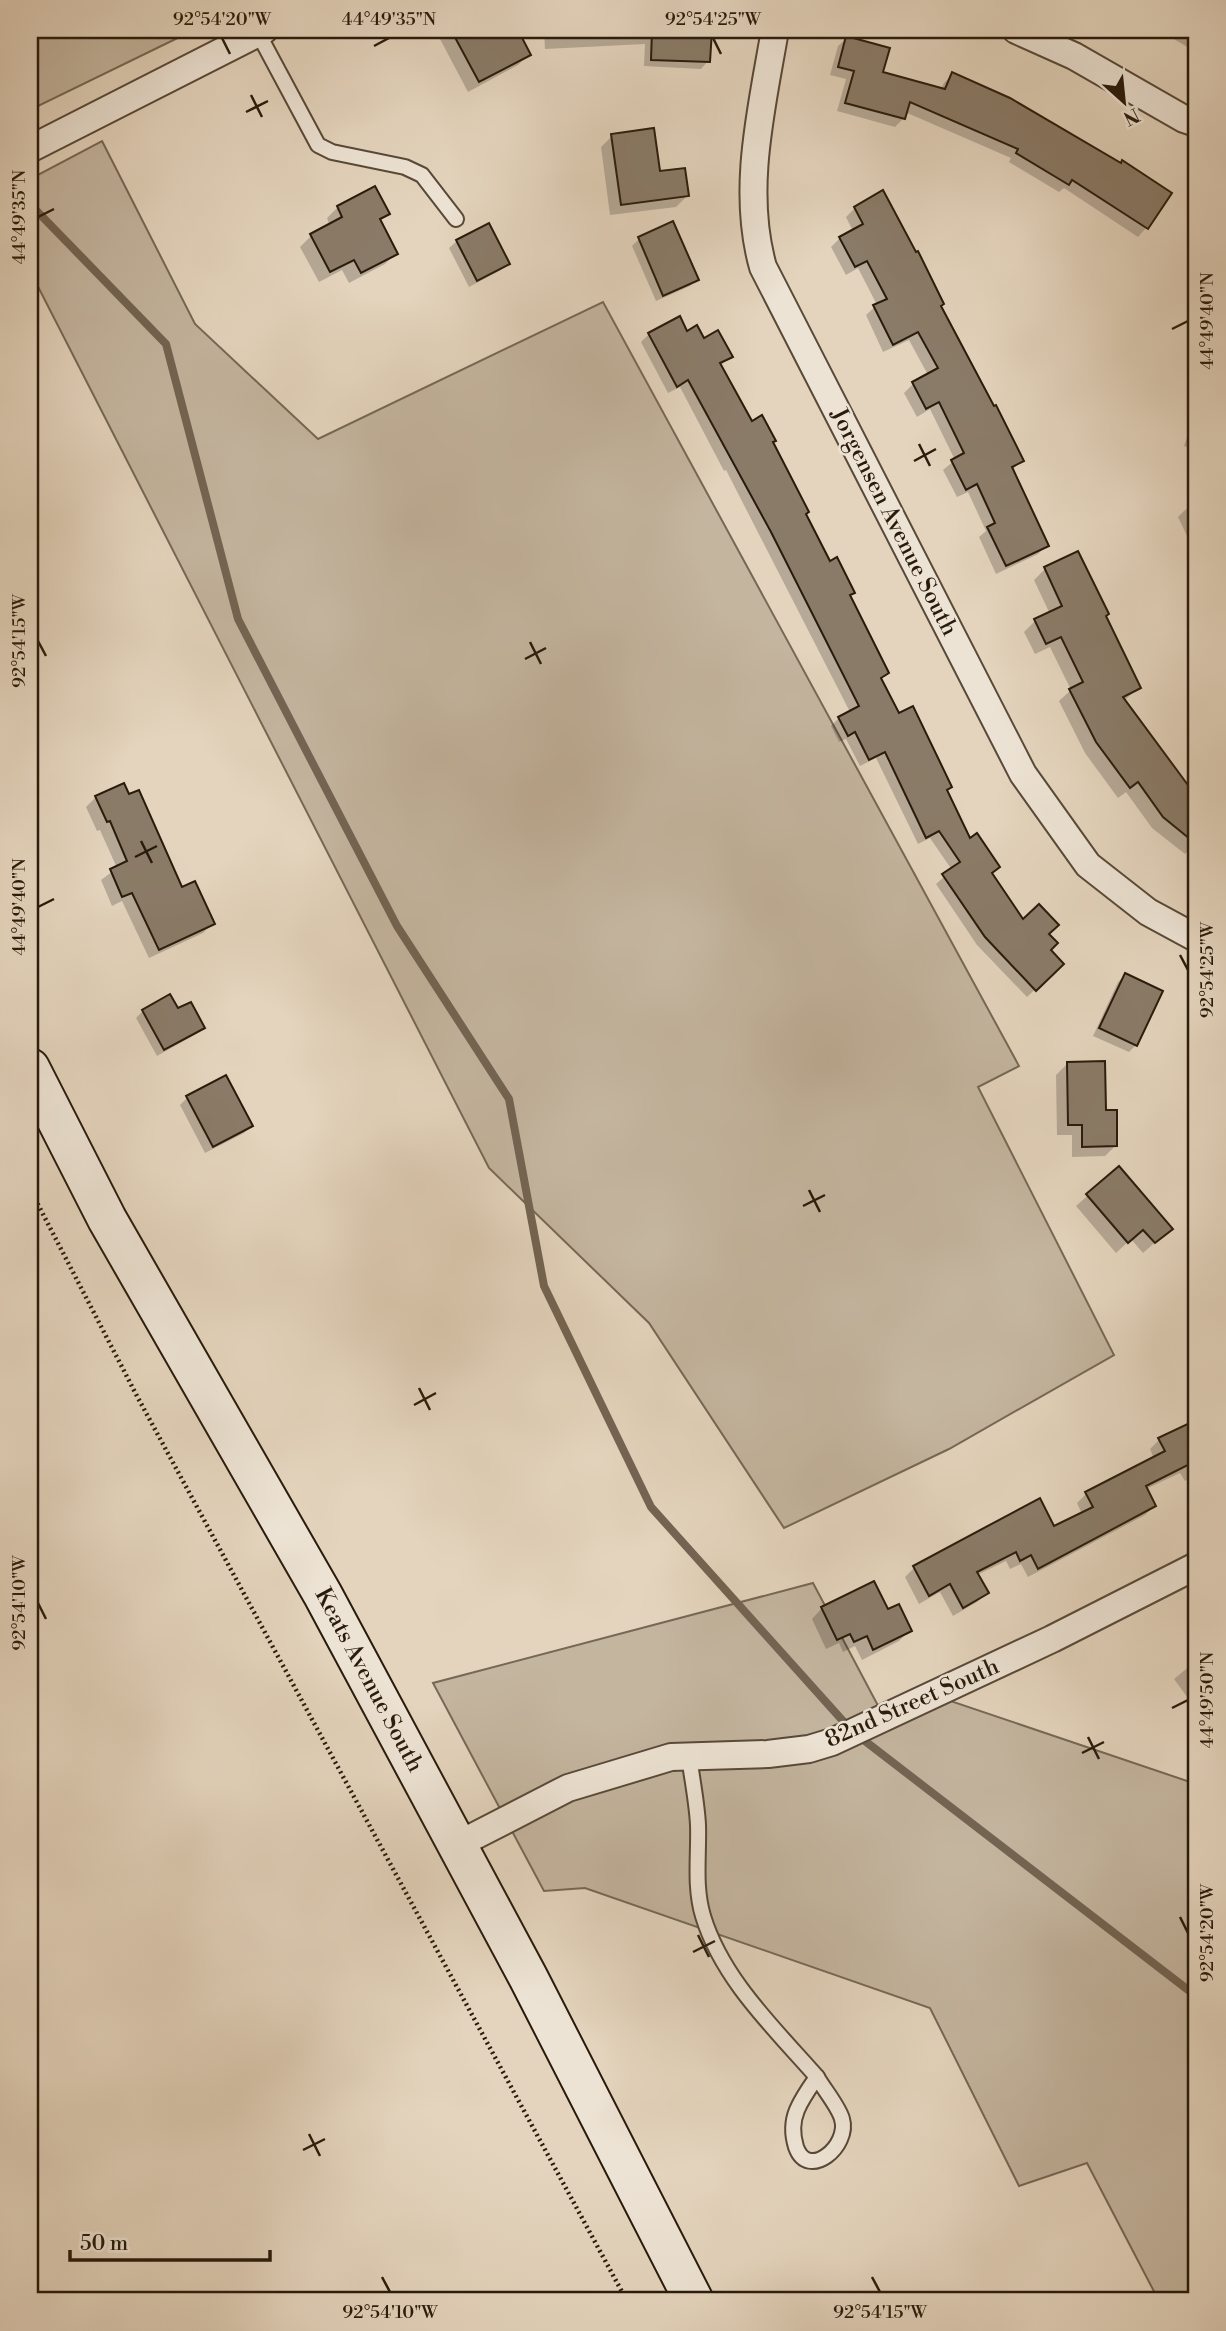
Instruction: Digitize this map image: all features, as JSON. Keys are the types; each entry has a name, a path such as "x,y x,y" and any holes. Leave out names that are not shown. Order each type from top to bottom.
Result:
{"main road":[{"name":"Keats Avenue South","path":"30,1068 107,1219 323,1595 528,1978 694,2301"}],"street":[{"name":"Jorgensen Avenue South","path":"775,30 757,137 753,204 755,239 763,267 1023,774 1088,865 1148,912 1196,938"},
{"path":"1016,30 1074,56 1184,119 1196,123"},
{"path":"30,149 261,32"},
{"name":"82nd Street South","path":"457,1845 568,1788 671,1757 768,1754 809,1749 832,1742 1052,1639 1196,1566"}],"lane":[{"path":"261,32 318,145 332,152 405,167 422,175 456,219"},
{"path":"689,1756 698,1825 696,1866 702,1915 719,1954 744,1993 817,2077 842,2119 842,2136 835,2150 816,2161 806,2161 799,2156 791,2134 797,2110 817,2077"}],"path":[{"path":"30,1189 138,1398 627,2301"}],"shaded area":[{"path":"30,30 194,30 30,110"},
{"path":"102,141 195,324 318,439 603,302 1019,1066 978,1087 1114,1355 949,1449 784,1528 649,1323 489,1168 30,271 30,179"},
{"path":"813,1583 884,1717 933,1695 1196,1784 1196,2301 1159,2301 1087,2163 1019,2186 930,2008 585,1888 544,1891 433,1683"}],"building":[{"path":"451,30 518,30 531,55 479,82"},
{"path":"652,30 712,30 710,62 651,60"},
{"path":"846,36 890,48 883,72 945,89 952,72 1010,98 1121,163 1122,160 1172,193 1148,229 1072,180 1069,185 1016,153 1018,149 910,102 905,119 845,103 854,71 838,67"},
{"path":"654,128 660,171 685,168 689,196 621,205 611,134"},
{"path":"375,186 390,214 380,219 398,254 361,273 354,260 330,272 310,234 342,217 337,206"},
{"path":"883,190 916,252 918,251 944,304 941,306 1024,461 1012,467 1049,546 1006,566 987,527 995,523 977,484 966,490 951,460 964,453 939,402 926,409 912,382 938,368 918,332 893,345 873,305 887,299 867,261 855,267 839,237 863,224 854,207"},
{"path":"673,221 699,280 663,296 638,237"},
{"path":"489,223 510,264 477,281 456,240"},
{"path":"680,316 687,331 697,325 704,338 718,330 733,357 720,363 752,421 762,415 776,441 773,442 809,512 806,514 830,561 837,557 855,593 850,595 889,673 881,678 899,713 913,706 952,787 947,790 970,838 977,833 1000,867 992,873 1023,919 1039,904 1059,925 1049,934 1058,943 1051,950 1064,964 1036,991 985,937 942,874 960,862 939,831 926,838 885,752 869,760 855,732 848,736 838,717 859,706 771,532 688,380 677,387 648,333"},
{"path":"1078,551 1141,688 1123,697 1196,796 1196,844 1163,817 1138,782 1130,788 1096,742 1069,689 1083,682 1061,637 1046,644 1034,619 1062,606 1044,567"},
{"path":"124,783 129,794 139,790 182,887 195,881 215,924 159,950 132,893 122,897 110,869 127,861 110,821 107,822 95,796"},
{"path":"1125,973 1163,991 1137,1046 1099,1028"},
{"path":"170,994 178,1008 191,1002 205,1028 164,1050 142,1010"},
{"path":"1105,1061 1106,1110 1117,1110 1117,1146 1082,1147 1082,1125 1068,1125 1067,1062"},
{"path":"226,1075 253,1126 213,1147 186,1096"},
{"path":"1119,1166 1173,1229 1155,1243 1143,1230 1128,1243 1086,1194"},
{"path":"1196,1420 1196,1461 1146,1486 1156,1506 1038,1569 1031,1555 1020,1561 1016,1552 977,1572 989,1593 963,1608 950,1584 929,1596 913,1566 1040,1498 1054,1526 1093,1507 1085,1492 1165,1451 1158,1438"},
{"path":"874,1581 888,1609 899,1604 912,1631 873,1650 867,1636 854,1642 850,1634 837,1640 821,1607"}],"waterway":[{"path":"30,204 166,344 238,619 397,926 509,1099 544,1286 651,1507 852,1731 1196,1996"}]}
